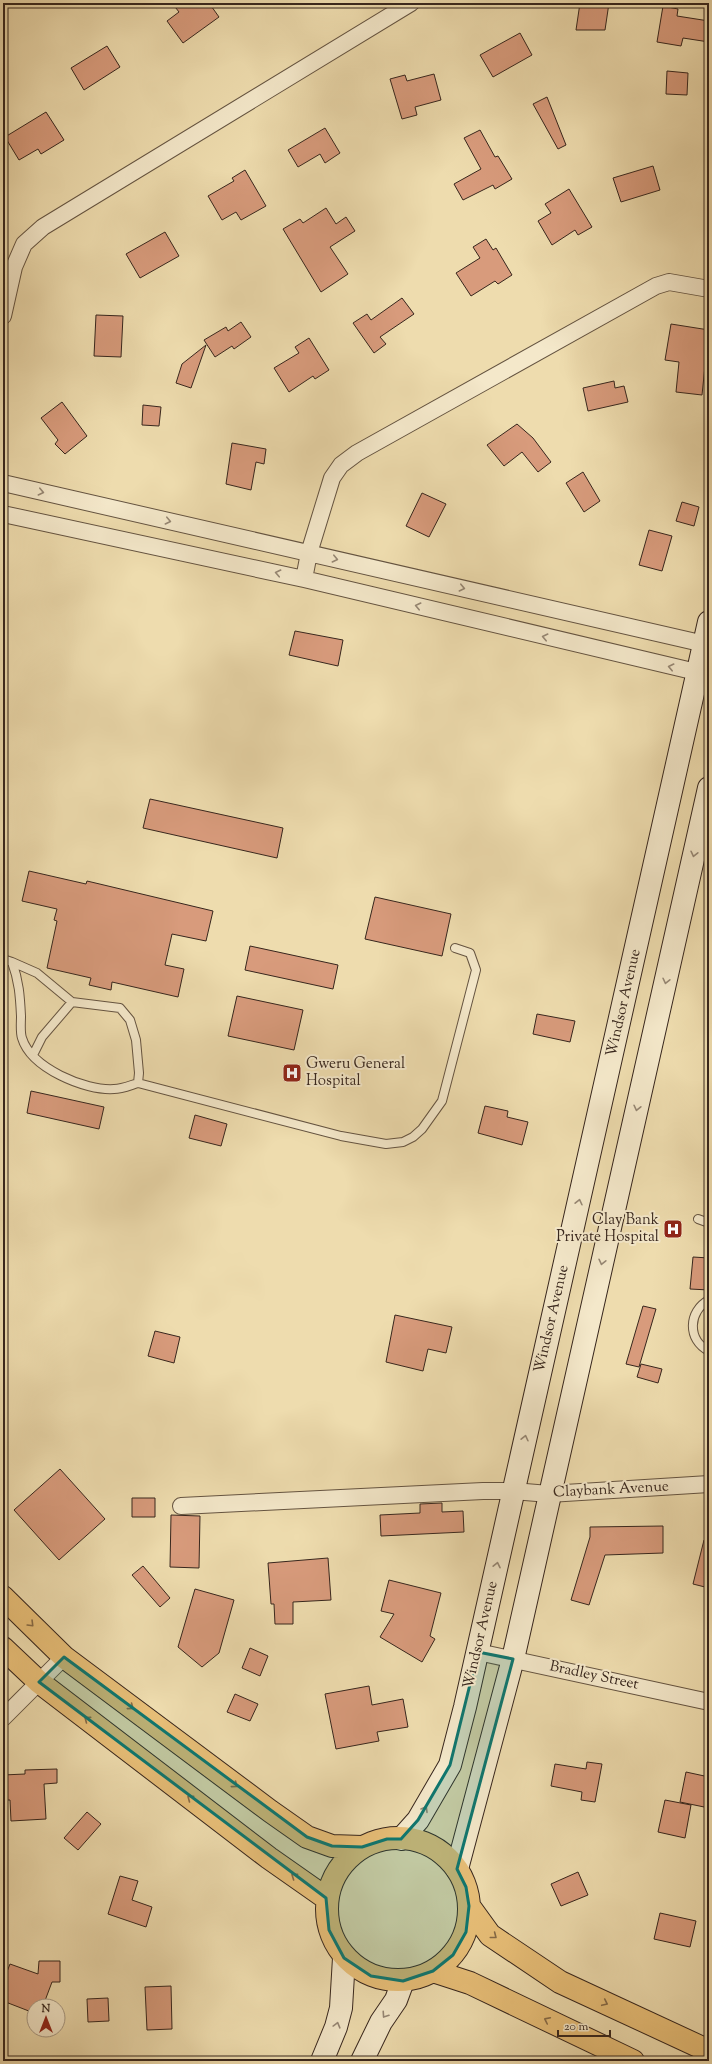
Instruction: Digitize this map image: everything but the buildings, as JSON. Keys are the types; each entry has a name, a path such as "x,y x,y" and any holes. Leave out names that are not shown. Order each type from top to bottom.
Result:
{"highway":[{"path":"3,1597 64,1657 264,1807 308,1837 332,1846 362,1847 387,1839 414,1840 438,1850 457,1869 466,1887 469,1906 466,1932 453,1954 433,1971 403,1981 371,1976 344,1958 329,1930 326,1898 338,1869 362,1847"},
{"path":"3,1648 39,1682 270,1858 326,1898"},
{"path":"469,1906 490,1934 560,1982 709,2051"},
{"path":"433,1971 470,1983 633,2061"}],"main road":[{"name":"Windsor Avenue","path":"401,1839 418,1820 450,1765 478,1652 703,674 709,622"},
{"path":"457,1869 513,1659 709,788"},
{"path":"322,2061 336,2027 340,2008 344,1958"},
{"path":"362,2061 381,2022 396,2000 403,1981"}],"street":[{"path":"3,316 14,267 24,244 43,227 411,3"},
{"path":"304,579 309,553 332,478 341,465 357,453 656,286 669,282 709,289"},
{"path":"3,483 706,645"},
{"path":"3,514 304,579 703,674"},
{"name":"Claybank Avenue","path":"181,1506 514,1491 549,1494 709,1484"},
{"name":"Bradley Street","path":"478,1652 709,1702"},
{"path":"3,1718 64,1657"}],"lane":[{"path":"12,962 19,981 22,1038 32,1055 45,1066 71,1080 96,1088 115,1089 138,1083 341,1136 386,1144 403,1142 414,1137 422,1129 442,1101 476,970 470,953 456,948"},
{"path":"3,959 37,973 72,1002 120,1008 130,1020 136,1040 139,1073 138,1083"},
{"path":"32,1055 42,1037 72,1002"},
{"path":"698,1219 709,1223"},
{"path":"709,1300 697,1309 692,1326 694,1335 698,1342 709,1351"}],"highlighted area":[{"path":"478,1652 513,1659 457,1869 466,1887 469,1906 466,1932 453,1955 433,1971 403,1981 371,1976 344,1958 329,1930 326,1898 39,1682 64,1657 307,1837 332,1846 362,1847 387,1839 401,1839 418,1820 450,1765"}],"place":[{"name":"Gweru General Hospital","path":"292,1073"},
{"name":"Clay Bank Private Hospital","path":"673,1229"}]}
